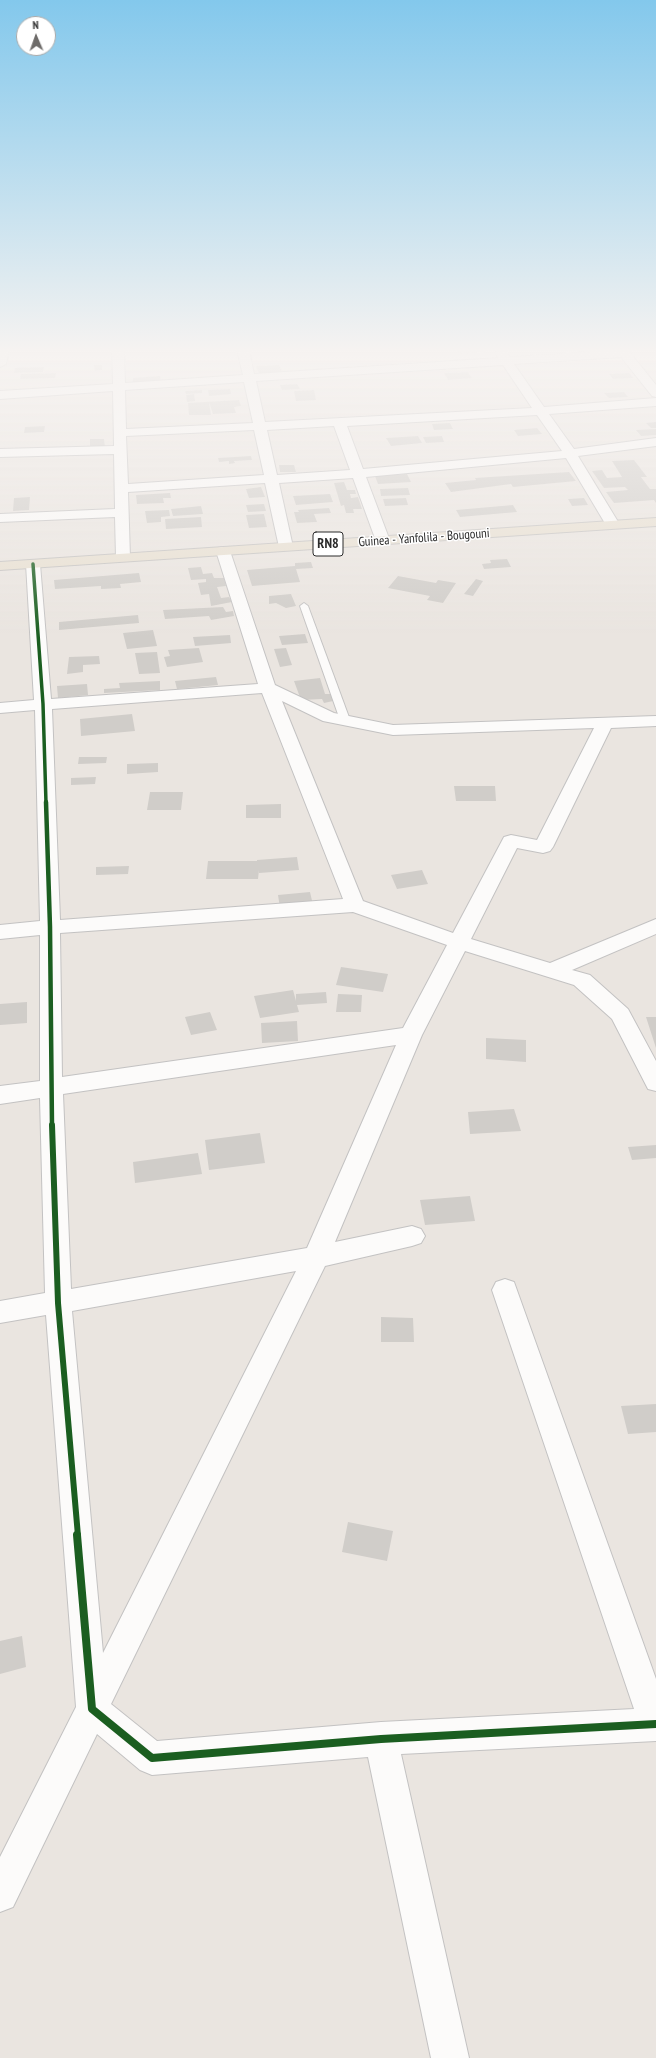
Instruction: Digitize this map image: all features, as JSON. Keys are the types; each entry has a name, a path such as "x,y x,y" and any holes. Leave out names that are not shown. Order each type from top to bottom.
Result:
{"main road":[{"name":"Guinea - Yanfolila - Bougouni","path":"0,566 656,522"}],"street":[{"path":"121,446 123,558"},
{"path":"263,446 286,547"},
{"path":"348,446 383,541"},
{"path":"565,446 613,525"},
{"path":"121,488 358,472 571,455 630,446"},
{"path":"0,454 121,450"},
{"path":"0,518 121,513"},
{"path":"223,551 268,688 355,905"},
{"path":"33,564 43,704 50,927 51,1088 58,1303 92,1709 152,1758 381,1739 656,1724 505,1290"},
{"path":"0,708 268,688 329,717 393,730 656,721"},
{"path":"0,1894 316,1257 411,1035 458,942 511,841 543,847 605,723"},
{"path":"0,932 355,905 458,942 582,980 620,1014 653,1072"},
{"path":"552,970 656,926"},
{"path":"0,1095 411,1035"},
{"path":"0,1312 316,1257 412,1236"},
{"path":"381,1739 450,2058"}],"lane":[{"path":"304,606 345,720"}],"building":[{"path":"90,446 105,447 90,448"},
{"path":"251,456 252,460 234,461 235,463 229,464 229,461 219,462 218,458"},
{"path":"634,460 647,477 641,477 650,489 656,489 656,503 654,500 614,503 606,492 628,490 625,487 604,488 592,471 602,470 607,478 622,477 612,461"},
{"path":"279,465 294,465 296,472 280,472"},
{"path":"569,472 576,481 513,487 511,484 451,492 445,483 476,480 475,478"},
{"path":"407,474 411,482 378,484 375,476"},
{"path":"344,482 347,490 355,490 356,494 350,494 351,498 358,497 362,509 353,509 354,513 346,513 344,505 341,506 334,483"},
{"path":"261,487 265,497 249,498 246,489"},
{"path":"408,488 410,495 381,496 380,489"},
{"path":"170,493 171,498 163,498 164,503 137,504 136,495"},
{"path":"330,494 333,502 296,505 293,496"},
{"path":"30,497 29,510 13,511 14,498"},
{"path":"406,498 408,505 385,506 383,499"},
{"path":"584,498 588,505 572,506 568,499"},
{"path":"264,504 266,511 248,512 246,505"},
{"path":"513,505 517,512 460,517 456,510"},
{"path":"201,506 203,514 173,516 171,509"},
{"path":"329,508 331,513 314,514 317,522 297,523 294,512 299,512 298,510"},
{"path":"169,510 170,516 161,517 161,522 147,523 145,511"},
{"path":"264,514 267,527 249,528 246,515"},
{"path":"201,517 202,527 166,529 165,519"},
{"path":"507,559 511,567 484,569 482,564 491,563 490,560"},
{"path":"311,562 313,568 296,569 300,582 252,586 247,570 295,566 295,563"},
{"path":"201,567 203,574 212,573 214,578 224,578 226,586 217,587 221,598 229,597 232,602 211,606 209,594 201,595 198,583 206,582 206,579 191,580 188,568"},
{"path":"139,573 141,582 120,584 121,588 101,589 101,586 55,589 54,580"},
{"path":"398,576 436,583 438,580 456,583 443,603 427,600 430,596 388,588"},
{"path":"476,579 483,581 473,596 464,594"},
{"path":"291,594 296,606 286,608 276,603 269,604 269,596"},
{"path":"223,607 226,612 233,611 234,616 211,620 209,616 165,619 163,610"},
{"path":"138,615 139,623 59,630 59,622"},
{"path":"153,630 157,646 127,649 123,633"},
{"path":"305,634 308,643 282,645 279,636"},
{"path":"230,635 231,643 195,646 193,637"},
{"path":"199,648 203,662 167,667 164,657 170,656 168,650"},
{"path":"286,648 292,665 280,667 274,649"},
{"path":"157,652 160,673 139,674 135,653"},
{"path":"99,656 100,664 83,665 83,672 67,674 69,657"},
{"path":"216,677 218,685 177,689 175,681"},
{"path":"320,678 325,694 331,694 333,701 324,703 322,699 301,700 294,681"},
{"path":"160,681 160,690 104,693 104,689 120,688 119,683"},
{"path":"87,684 88,695 58,698 57,686"},
{"path":"132,714 135,731 81,736 80,719"},
{"path":"79,757 107,757 106,763 78,764"},
{"path":"158,763 158,772 127,774 127,764"},
{"path":"96,777 95,784 71,785 71,778"},
{"path":"454,786 495,786 496,801 456,801"},
{"path":"150,792 183,792 181,810 147,810"},
{"path":"281,804 281,818 246,818 246,805"},
{"path":"297,857 299,870 259,873 259,870 258,879 206,879 208,861 257,861"},
{"path":"129,866 128,874 96,875 96,867"},
{"path":"422,870 428,884 397,889 391,875"},
{"path":"310,892 313,905 280,908 278,895"},
{"path":"341,967 388,974 383,992 336,985"},
{"path":"293,990 296,1001 296,994 326,992 327,1003 297,1005 299,1012 260,1018 254,996"},
{"path":"338,994 362,995 361,1012 336,1012"},
{"path":"27,1002 27,1023 0,1025 0,1004"},
{"path":"210,1012 217,1030 191,1035 185,1017"},
{"path":"646,1017 656,1017 656,1048"},
{"path":"297,1021 298,1041 262,1043 261,1023"},
{"path":"486,1038 526,1040 526,1062 486,1059"},
{"path":"514,1109 521,1131 470,1134 468,1112"},
{"path":"260,1133 265,1163 209,1170 205,1140"},
{"path":"656,1145 656,1158 632,1160 628,1147"},
{"path":"198,1153 202,1174 135,1183 133,1162"},
{"path":"470,1196 475,1221 425,1225 420,1200"},
{"path":"381,1317 413,1318 414,1342 381,1342"},
{"path":"656,1404 656,1432 628,1434 621,1406"},
{"path":"348,1522 393,1531 387,1561 342,1552"},
{"path":"22,1636 26,1667 0,1674 0,1641"}],"cycle path":[{"path":"33,564 43,704 50,927 51,1088 58,1303 92,1709 152,1758 381,1739 656,1724"}]}
